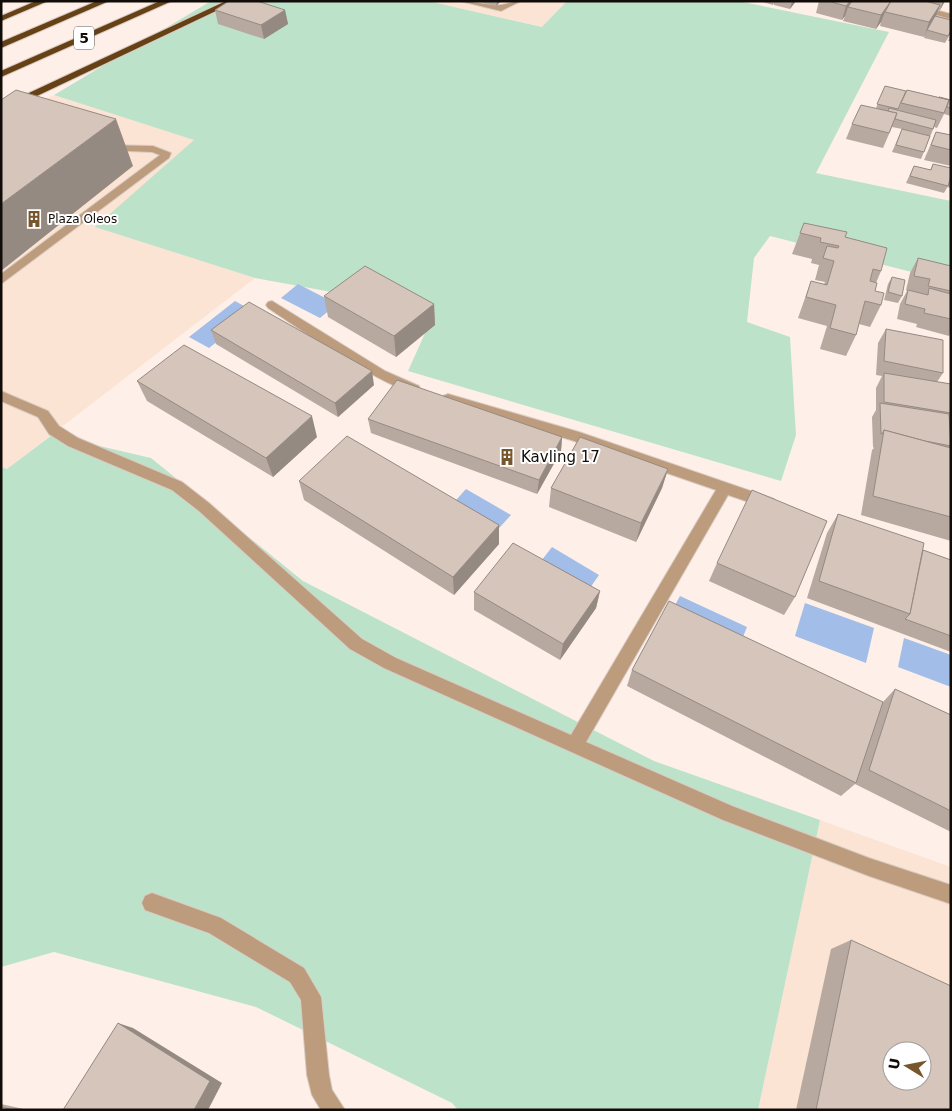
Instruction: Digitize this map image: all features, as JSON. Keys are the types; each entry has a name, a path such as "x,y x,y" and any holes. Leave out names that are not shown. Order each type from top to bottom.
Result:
{"highway":[{"path":"1,19 44,1"},
{"name":"5","path":"1,45 105,1"},
{"name":"5","path":"1,74 168,1"},
{"path":"1,110 22,105 233,1"}],"street":[{"path":"464,1 501,8 518,1"},
{"path":"890,1 951,17"},
{"path":"1,280 165,156 166,153 158,149 115,149 99,146"},
{"path":"272,305 380,374 406,387 574,436 781,507"},
{"path":"1,396 43,414 54,430 73,442 177,486 204,506 356,644 390,663 729,814 869,867 951,895"},
{"path":"575,745 725,487"},
{"path":"152,903 214,925 297,976 311,996 318,1075 323,1095 334,1110"}],"shaded area":[{"path":"428,1 567,1 543,27"},
{"path":"54,95 195,140 96,227 255,278 7,469 1,467 1,120"},
{"path":"820,820 951,867 951,1110 758,1110"}],"green space":[{"path":"211,1 428,1 542,27 567,1 738,1 889,32 816,173 951,201 951,282 770,236 754,258 747,322 790,337 796,435 781,481 408,371 435,311 255,278 95,227 194,140 54,95"},
{"path":"52,435 151,458 303,581 654,761 820,820 758,1110 458,1110 452,1103 256,1007 54,952 1,967 1,467 7,469"}],"water":[{"path":"298,284 337,304 320,318 281,298"},
{"path":"235,301 255,312 209,348 189,337"},
{"path":"466,489 511,515 492,536 448,509"},
{"path":"552,547 599,575 583,598 535,569"},
{"path":"680,596 747,627 737,651 668,618"},
{"path":"805,603 874,628 866,663 795,636"},
{"path":"904,638 951,655 951,687 898,667"}],"building":[{"path":"229,1 257,1 285,10 261,25 215,10"},
{"path":"828,1 850,1 846,6"},
{"path":"852,1 891,1 881,15 848,7"},
{"path":"891,1 925,1 940,5 929,22 885,12"},
{"path":"935,16 951,20 951,31 948,36 927,30"},
{"path":"885,86 906,91 898,109 877,104"},
{"path":"16,90 116,119 1,204 1,100"},
{"path":"907,90 949,100 944,113 901,103"},
{"path":"939,97 951,100 951,108 947,107 949,100"},
{"path":"861,105 897,113 889,133 852,124"},
{"path":"889,108 936,120 933,129 895,119 897,113 888,111"},
{"path":"902,129 930,136 924,152 896,145"},
{"path":"936,132 951,135 951,150 931,145"},
{"path":"933,164 951,168 948,186 910,176 914,166 931,170"},
{"path":"804,223 847,232 845,237 887,248 881,271 873,269 870,281 877,283 875,291 884,293 881,305 865,301 856,335 830,328 836,305 806,297 811,281 827,285 834,261 823,258 827,246 838,248 839,246 820,242 821,238 800,233"},
{"path":"918,258 951,266 951,291 928,286 930,279 914,276"},
{"path":"365,266 434,304 394,336 324,296"},
{"path":"892,277 905,280 902,296 888,292"},
{"path":"929,288 951,294 951,319 924,313 925,309 905,304 908,290 928,295"},
{"path":"249,302 372,371 335,403 211,330"},
{"path":"886,329 943,340 943,373 884,361"},
{"path":"184,345 312,416 266,458 137,381"},
{"path":"884,373 951,384 951,413 884,402"},
{"path":"397,380 562,437 539,480 368,419"},
{"path":"880,403 949,414 951,446 884,430 881,434"},
{"path":"884,430 951,448 951,517 873,496"},
{"path":"347,436 499,525 453,577 299,481"},
{"path":"580,437 668,469 641,523 551,488"},
{"path":"752,490 827,521 795,597 717,563"},
{"path":"838,514 924,543 910,614 819,581"},
{"path":"513,543 600,591 563,644 474,592"},
{"path":"923,550 951,560 951,636 905,619 910,614"},
{"path":"669,601 883,702 856,783 632,670"},
{"path":"895,689 951,715 951,811 869,770"},
{"path":"851,940 951,986 951,1110 816,1110"},
{"path":"118,1023 210,1081 194,1110 63,1110"},
{"path":"1,1107 14,1110 1,1110"}],"place":[{"name":"Plaza Oleos","path":"34,219"},
{"name":"Kavling 17","path":"507,457"}]}
